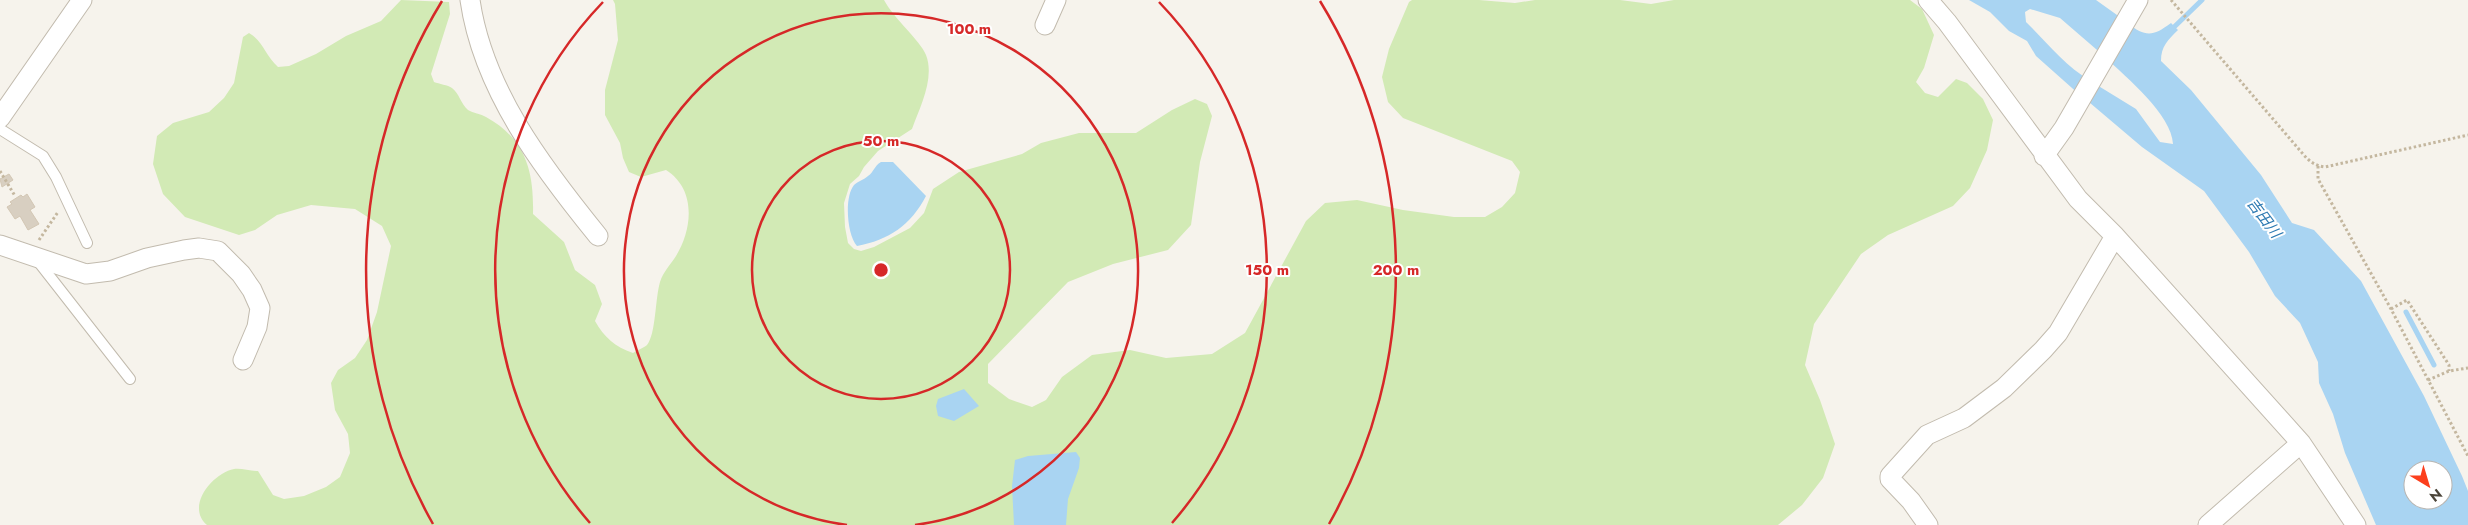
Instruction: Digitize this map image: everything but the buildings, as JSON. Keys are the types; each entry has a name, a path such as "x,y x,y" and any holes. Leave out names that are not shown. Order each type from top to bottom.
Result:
{"street":[{"path":"0,118 82,0"},
{"path":"470,0 473,23 483,56 521,130 537,159 598,236"},
{"path":"1045,25 1056,0"},
{"path":"1928,0 1947,22 2044,156 2078,199 2115,236 2301,443 2356,525"},
{"path":"2044,156 2078,105 2138,0"},
{"path":"1928,525 1911,501 1890,479 1890,476 1927,435 1964,418 2004,388 2044,350 2058,333 2115,236"},
{"path":"0,245 32,254 78,273 97,274 168,253 199,248 218,252 241,274 252,290 260,308 257,327 243,360"},
{"path":"2208,525 2301,443"}],"lane":[{"path":"0,128 43,156 67,200 87,243"},
{"path":"32,254 130,379"}],"path":[{"path":"2171,0 2310,162 2318,166 2325,167 2468,135"},
{"path":"2318,166 2318,179 2391,309 2468,456"},
{"path":"0,171 15,196"},
{"path":"32,254 67,200"},
{"path":"2391,309 2407,300 2449,364 2449,371"},
{"path":"2428,380 2449,371 2468,368"}],"green space":[{"path":"401,0 449,2 450,14 431,74 434,82 452,88 468,110 484,116 500,126 519,146 525,158 532,184 533,214 564,242 575,270 595,285 602,304 595,321 602,332 615,344 633,353 646,346 650,340 660,282 682,245 686,233 689,210 683,188 676,178 666,170 641,177 629,172 623,158 620,143 605,115 605,90 618,40 613,0 884,0 923,49 929,73 928,83 912,129 878,151 859,176 850,184 844,203 845,227 848,243 854,249 861,251 874,247 910,228 924,213 933,189 959,172 1022,154 1041,143 1079,133 1136,133 1172,110 1195,99 1207,104 1212,116 1200,162 1191,225 1168,250 1113,264 1068,282 988,364 988,383 1009,399 1032,407 1046,400 1062,377 1092,355 1130,350 1166,358 1212,354 1245,333 1306,221 1325,203 1357,200 1403,210 1454,217 1485,217 1502,207 1515,193 1520,172 1512,161 1403,118 1388,102 1382,77 1389,49 1409,2 1412,0 1479,0 1515,3 1535,0 1620,0 1651,4 1674,0 1910,0 1922,9 1934,35 1924,68 1916,82 1925,93 1938,97 1956,79 1967,83 1983,99 1993,120 1987,150 1970,188 1953,206 1888,235 1861,254 1814,324 1805,365 1820,400 1835,444 1823,478 1802,505 1778,525 207,525 201,517 199,509 204,491 218,477 234,469 258,471 273,495 284,499 304,496 326,487 340,477 350,453 348,434 335,410 331,383 338,370 355,358 367,340 377,312 391,246 382,226 355,209 311,205 277,215 255,230 239,235 185,217 163,194 153,164 157,136 173,123 209,112 224,98 234,83 243,37 249,33 258,40 278,67 289,66 316,54 346,36 381,21"}],"water":[{"path":"1969,0 2096,0 2124,20 2104,56 2060,18 2030,9 2025,12 2026,22 2065,61 2090,80 2081,96 2036,56 2027,41 2009,31 1990,12"},
{"name":"吉田川","path":"2127,23 2139,31 2149,34 2159,31 2171,23 2178,30 2164,47 2161,61 2191,90 2261,175 2292,223 2314,230 2361,281 2424,396 2462,476 2468,491 2468,525 2376,525 2345,453 2333,414 2319,383 2318,362 2300,323 2275,296 2249,252 2204,191 2142,147 2083,97 2092,82 2136,109 2160,142 2173,144 2171,133 2165,121 2136,86 2106,58"},
{"path":"881,162 893,162 926,196 913,215 898,230 879,240 857,246 851,234 848,216 851,191 857,182 865,179"},
{"path":"964,389 979,406 954,421 938,416 936,406 938,399"},
{"path":"1076,452 1080,458 1079,468 1068,499 1066,525 1014,525 1012,486 1015,460 1028,456"}],"waterway":[{"path":"2170,31 2202,0"},
{"path":"2406,312 2434,365"}]}
